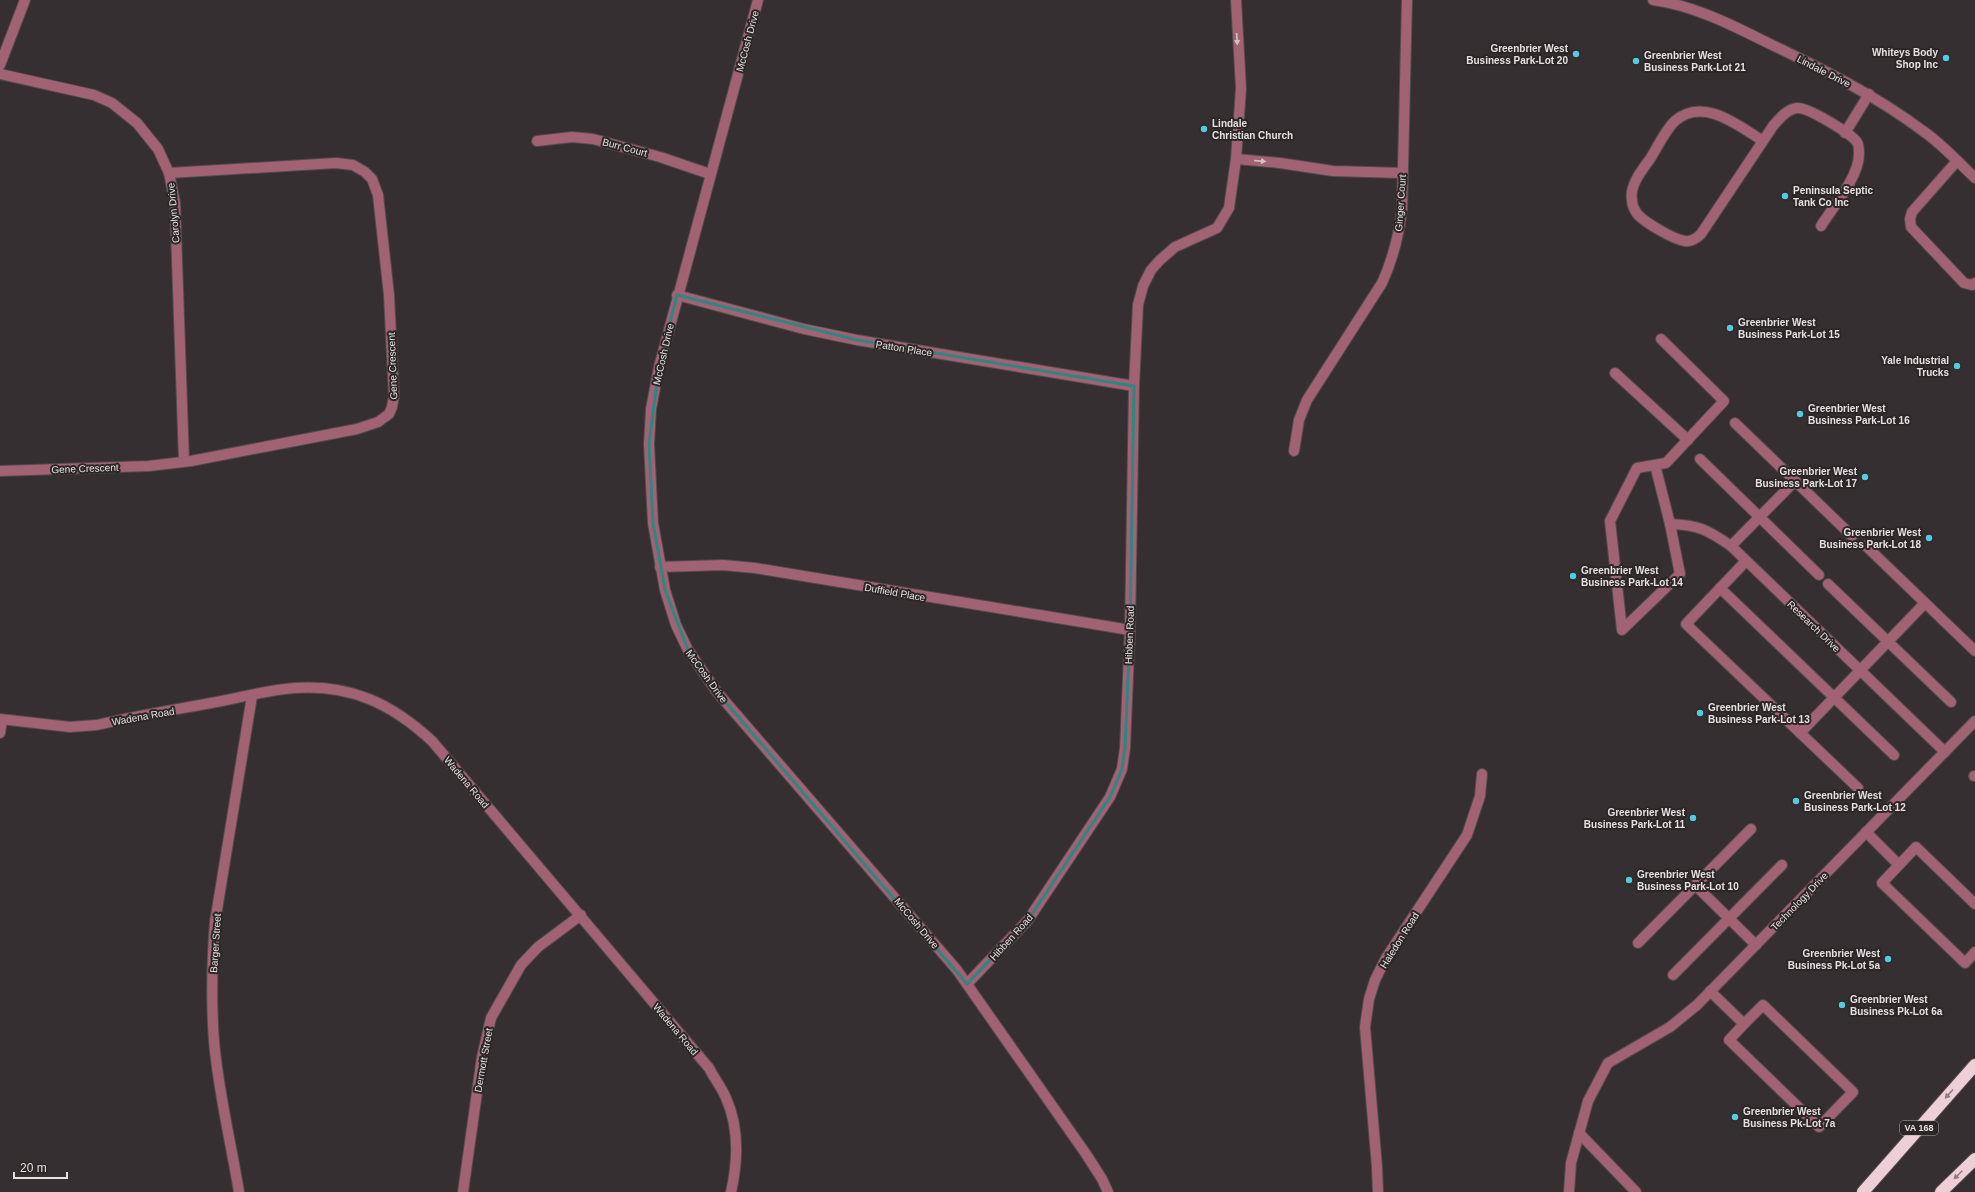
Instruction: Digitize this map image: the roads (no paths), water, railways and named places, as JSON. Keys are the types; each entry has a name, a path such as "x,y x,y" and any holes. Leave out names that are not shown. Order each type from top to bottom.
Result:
{"highway":[{"name":"VA 168","path":"1863,1192 1975,1065"},
{"path":"1942,1192 1975,1159"}],"street":[{"path":"0,66 25,0"},
{"name":"McCosh Drive","path":"758,0 677,295 659,368 651,409 649,444 653,523 660,567 669,604 685,644 717,692 872,869 967,984 1086,1154 1102,1179 1108,1192"},
{"path":"1236,0 1241,88 1236,159 1280,163 1332,171 1403,173"},
{"name":"Ginger Court","path":"1294,451 1299,420 1307,400 1375,296 1391,264 1400,229 1403,173 1407,0"},
{"name":"Lindale Drive","path":"1654,0 1687,8 1738,28 1839,77 1869,94 1924,131 1975,178"},
{"name":"Carolyn Drive","path":"0,74 94,95 112,103 137,123 153,142 169,173 175,203 184,461"},
{"path":"1845,133 1869,94"},
{"path":"1763,141 1727,118 1712,113 1686,114 1674,121 1637,179 1631,199 1636,212 1644,220 1677,239 1687,241 1695,240 1701,234 1779,118 1788,111 1797,108 1808,110 1845,133 1858,144 1859,155 1852,176 1821,226"},
{"name":"Burr Court","path":"537,141 572,137 594,139 660,157 710,174"},
{"name":"Hibben Road","path":"967,984 1028,920 1110,797 1122,769 1125,748 1130,630 1134,386 1138,305 1143,286 1151,270 1174,247 1217,228 1229,208 1236,159"},
{"path":"1957,161 1912,212 1910,219 1911,227 1964,283 1972,285 1975,284"},
{"name":"Gene Crescent","path":"0,471 149,466 184,461 368,426 378,422 389,414 392,407 394,388 389,295 378,195 372,179 365,172 353,165 336,163 169,173"},
{"name":"Patton Place","path":"677,295 804,329 856,340 1134,386"},
{"path":"1654,465 1670,524 1680,574 1622,630 1610,520 1637,468 1654,465 1666,463 1724,402 1661,339"},
{"path":"1615,373 1688,440"},
{"path":"1735,423 1852,536"},
{"path":"1700,459 1819,575"},
{"path":"1731,546 1794,481"},
{"name":"Research Drive","path":"1670,524 1690,525 1708,531 1731,546 1945,752"},
{"path":"1866,546 1975,651"},
{"path":"1746,561 1686,624 1858,788"},
{"name":"Duffield Place","path":"660,567 723,565 755,568 1130,630"},
{"path":"1828,584 1951,702"},
{"path":"1720,588 1894,755"},
{"path":"1800,733 1924,603"},
{"name":"Wadena Road","path":"1,719 70,727 97,725 295,688 334,689 367,698 392,709 412,722 432,741 709,1068 726,1097 735,1128 735,1173 731,1192"},
{"name":"Barger Street","path":"239,1192 214,1042 212,998 213,944 252,696"},
{"path":"0,733 1,719"},
{"name":"Technology Drive","path":"1579,1134 1588,1101 1608,1063 1670,1027 1710,991 1975,721"},
{"name":"Haledon Road","path":"1378,1192 1378,1167 1365,1027 1369,999 1375,980 1386,958 1467,835 1480,796 1482,774"},
{"path":"1638,943 1751,829"},
{"path":"1866,832 1899,865"},
{"path":"1975,904 1916,847 1882,883 1965,963 1975,952"},
{"path":"1673,975 1782,865"},
{"path":"1695,885 1756,945"},
{"name":"Dermott Street","path":"463,1192 482,1057 491,1018 521,965 538,947 581,916"},
{"path":"1710,991 1744,1024"},
{"path":"1763,1005 1853,1092 1818,1127 1729,1040 1744,1024 1763,1005"},
{"path":"1569,1192 1571,1163 1579,1134"},
{"path":"1579,1134 1636,1192"}],"place":[{"name":"Greenbrier West Business Park-Lot 20","path":"1576,54"},
{"name":"Whiteys Body Shop Inc","path":"1946,58"},
{"name":"Greenbrier West Business Park-Lot 21","path":"1636,61"},
{"name":"Lindale Christian Church","path":"1204,129"},
{"name":"Peninsula Septic Tank Co Inc","path":"1785,196"},
{"name":"Greenbrier West Business Park-Lot 15","path":"1730,328"},
{"name":"Yale Industrial Trucks","path":"1957,366"},
{"name":"Greenbrier West Business Park-Lot 16","path":"1800,414"},
{"name":"Greenbrier West Business Park-Lot 17","path":"1865,477"},
{"name":"Greenbrier West Business Park-Lot 18","path":"1929,538"},
{"name":"Greenbrier West Business Park-Lot 14","path":"1573,576"},
{"name":"Greenbrier West Business Park-Lot 13","path":"1700,713"},
{"name":"Greenbrier West Business Park-Lot 12","path":"1796,801"},
{"name":"Greenbrier West Business Park-Lot 11","path":"1693,818"},
{"name":"Greenbrier West Business Park-Lot 10","path":"1629,880"},
{"name":"Greenbrier West Business Pk-Lot 5a","path":"1888,959"},
{"name":"Greenbrier West Business Pk-Lot 6a","path":"1842,1005"},
{"name":"Greenbrier West Business Pk-Lot 7a","path":"1735,1117"}]}
